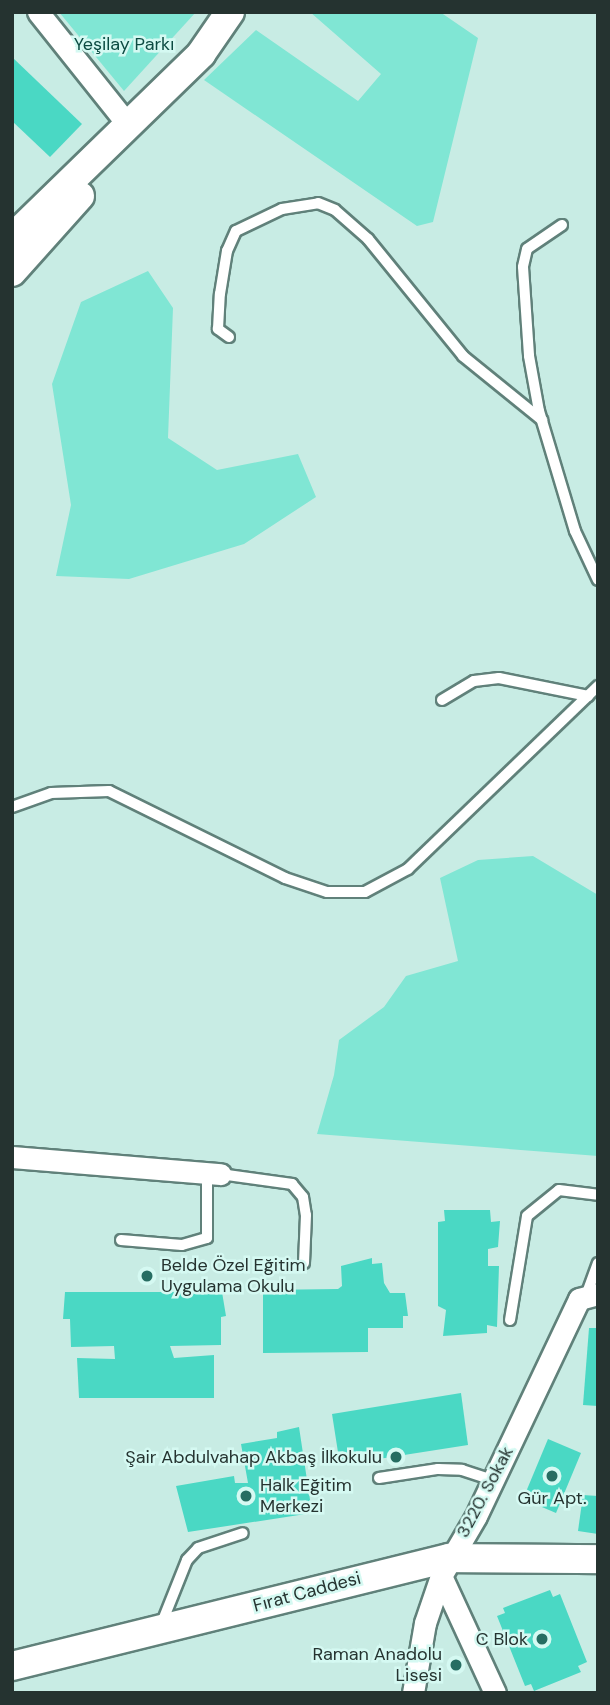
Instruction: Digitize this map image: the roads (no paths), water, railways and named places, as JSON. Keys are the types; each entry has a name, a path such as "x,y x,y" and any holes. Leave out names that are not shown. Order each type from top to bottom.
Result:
{"street":[{"path":"38,12 129,126"},
{"path":"12,238 201,54 230,12"},
{"path":"12,272 111,161 129,126"},
{"path":"12,1157 214,1173"},
{"name":"3220. Sokak","path":"413,1693 425,1623 445,1567 588,1295"},
{"name":"Fırat Caddesi","path":"15,1666 445,1567 598,1559"},
{"path":"445,1567 495,1693"}],"lane":[{"path":"229,337 218,329 220,294 227,251 236,231 282,209 318,203 335,210 368,239 463,356 542,420"},
{"path":"562,225 534,240 523,267 529,356 542,420 575,531 598,580"},
{"path":"442,699 474,681 499,678 588,696"},
{"path":"12,807 51,793 109,791 285,878 327,892 365,892 408,869 598,686"},
{"path":"121,1240 182,1245 207,1238 214,1173 292,1184 303,1197 306,1215 304,1263"},
{"path":"510,1320 527,1216 559,1189 598,1195"},
{"path":"588,1295 598,1263"},
{"path":"379,1478 438,1469 462,1470 493,1480"},
{"path":"159,1631 187,1560 198,1548 243,1533"}],"place":[{"name":"Belde Özel Eğitim Uygulama Okulu","path":"147,1276"},
{"name":"Şair Abdulvahap Akbaş İlkokulu","path":"396,1457"},
{"name":"Gür Apt.","path":"552,1476"},
{"name":"Halk Eğitim Merkezi","path":"246,1496"},
{"name":"C Blok","path":"542,1639"},
{"name":"Raman Anadolu Lisesi","path":"456,1665"}],"park label":[{"name":"Yeşilay Parkı","path":"124,44"}]}
